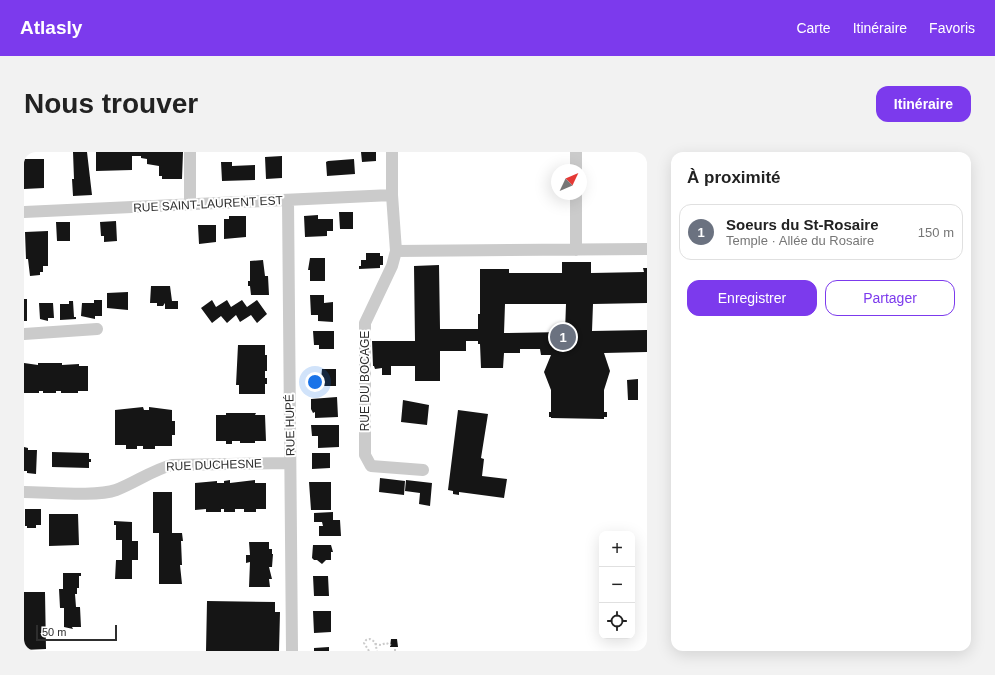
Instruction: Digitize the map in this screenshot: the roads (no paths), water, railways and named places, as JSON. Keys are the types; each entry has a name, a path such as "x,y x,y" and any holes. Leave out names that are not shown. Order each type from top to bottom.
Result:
{"street":[{"path":"190,152 190,204"},
{"name":"RUE DU BOCAGE","path":"392,152 392,195 396,251 392,266 365,323 365,455 371,466 423,470"},
{"path":"576,152 576,164"},
{"name":"RUE SAINT-LAURENT EST","path":"24,212 392,195"},
{"name":"RUE HUPÉ","path":"288,200 292,651"},
{"path":"576,200 576,250"},
{"path":"396,251 647,249"},
{"path":"24,334 97,329"},
{"name":"RUE DUCHESNE","path":"24,492 100,493 115,490 161,468 172,465 290,463"}],"place":[{"name":"Soeurs du St-Rosaire","path":"563,337"}]}
